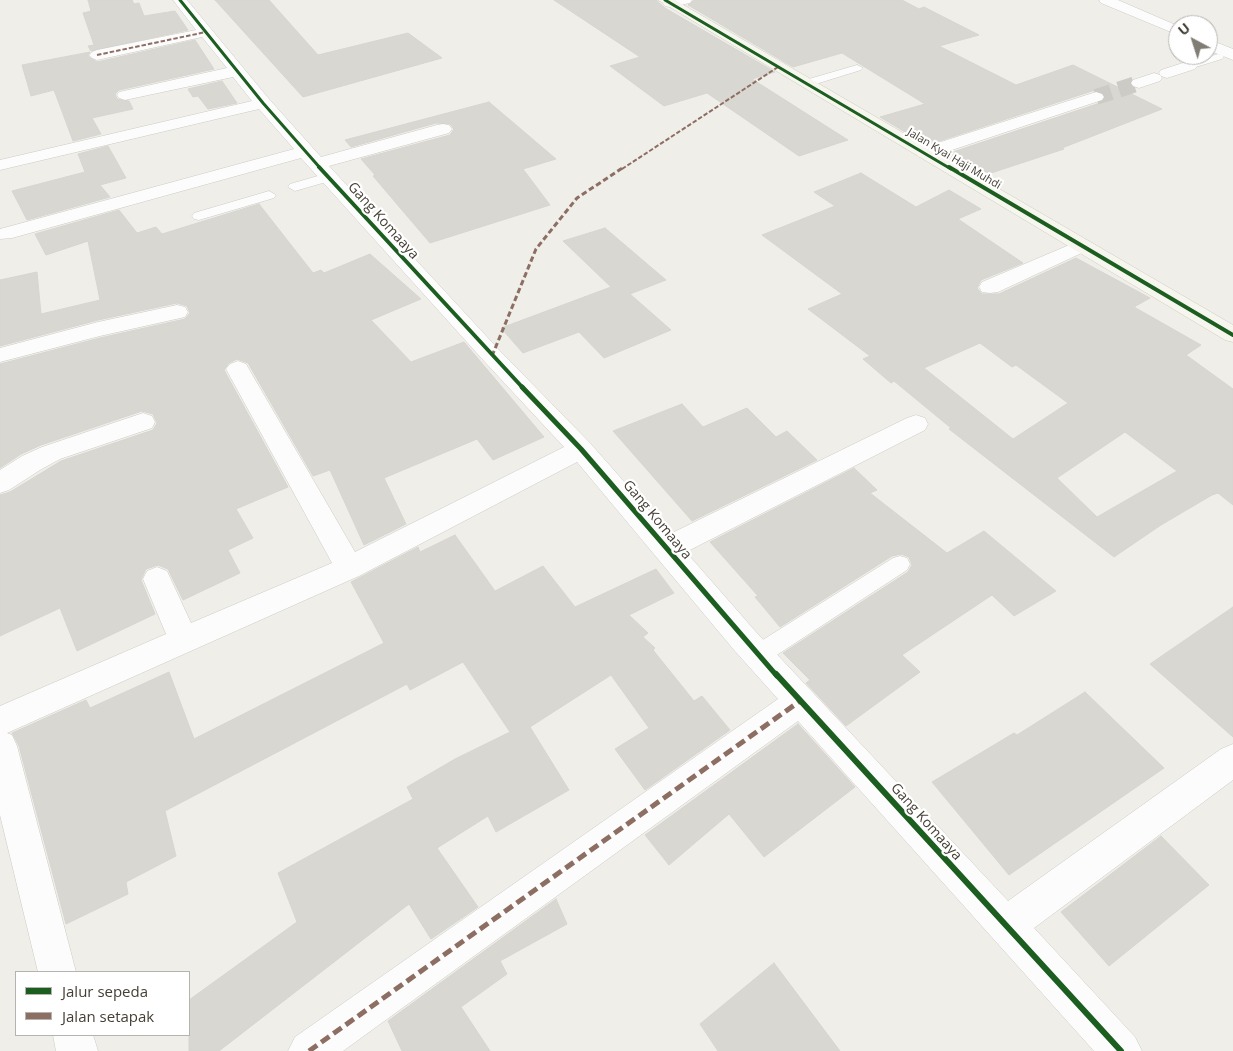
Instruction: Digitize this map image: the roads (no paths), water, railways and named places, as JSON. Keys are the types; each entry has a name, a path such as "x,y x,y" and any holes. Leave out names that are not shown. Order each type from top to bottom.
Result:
{"street":[{"name":"Gang Komaaya","path":"180,0 263,103 317,164 492,356 581,449 758,655 1121,1051"},
{"path":"1106,0 1168,27"},
{"name":"Jalan Kyai Haji Muhdi","path":"673,1 806,84 1233,335"},
{"path":"97,54 206,32"},
{"path":"1153,78 1189,66"},
{"path":"125,95 237,71"},
{"path":"925,153 1096,97"},
{"path":"0,165 263,103"},
{"path":"5,234 317,164 443,129"},
{"path":"990,287 1081,246"},
{"path":"0,355 98,329 177,312"},
{"path":"238,369 349,568"},
{"path":"0,483 31,463 51,454 143,422"},
{"path":"666,549 916,424"},
{"path":"0,721 349,568 581,449"},
{"path":"157,579 184,641"},
{"path":"309,1051 800,701"},
{"path":"0,746 57,971"},
{"path":"1005,926 1233,760"},
{"path":"73,1036 77,1051"}],"lane":[{"path":"1189,66 1226,56"},
{"path":"806,84 857,68"},
{"path":"295,187 317,164"},
{"path":"199,216 269,195"},
{"path":"758,655 900,564"}],"tunnel":[{"path":"1096,97 1139,83"}]}
